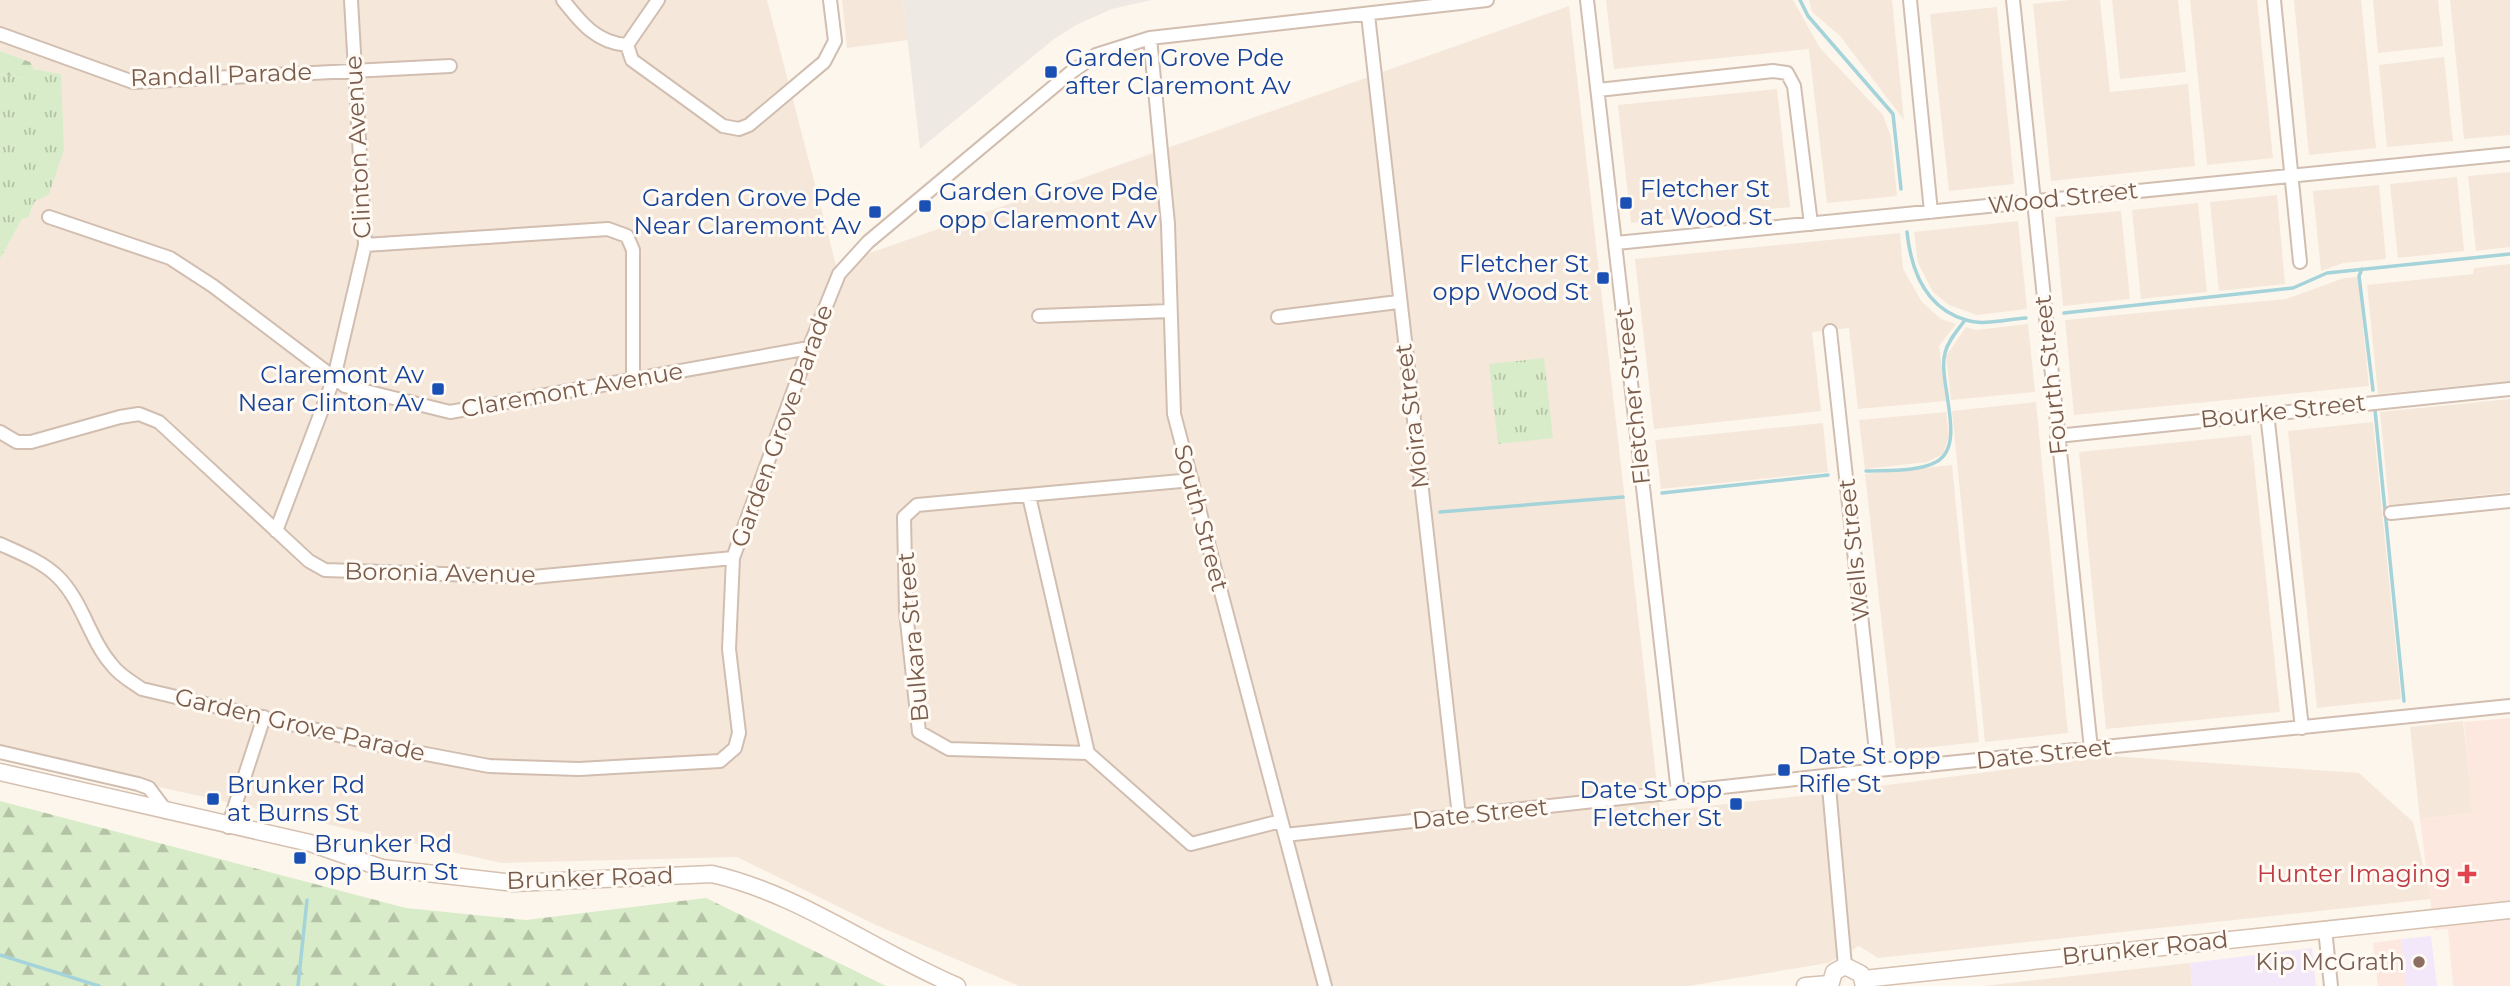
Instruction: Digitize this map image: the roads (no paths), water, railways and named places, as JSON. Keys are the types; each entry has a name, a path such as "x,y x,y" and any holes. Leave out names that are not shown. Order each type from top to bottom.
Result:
{"main road":[{"name":"Brunker Road","path":"0,772 228,827 310,843 382,868 514,883 712,874 741,881 798,905 923,972 957,986"},
{"name":"Brunker Road","path":"1864,983 2510,910"},
{"path":"1805,986 1829,985 1834,972 1845,966 1857,969 1864,983"}],"street":[{"name":"Clinton Avenue","path":"276,531 334,378 365,245 351,0"},
{"path":"563,0 579,20 601,40 627,45"},
{"path":"627,45 658,0"},
{"path":"627,45 632,60 637,65 723,126 739,129 763,115 824,62 835,41 831,0"},
{"name":"Garden Grove Parade","path":"0,544 35,560 57,576 75,599 91,633 112,667 142,689 489,766 579,768 720,761 735,748 739,733 729,649 733,558 809,348 839,274 868,242 1071,72 1096,55 1150,38 1487,0"},
{"name":"Fletcher Street","path":"1587,0 1678,792"},
{"path":"1910,0 1931,212"},
{"name":"Fourth Street","path":"2013,0 2091,749"},
{"path":"2274,0 2300,262"},
{"name":"Moira Street","path":"1368,15 1398,302 1459,816"},
{"name":"Randall Parade","path":"0,34 133,82 450,66"},
{"name":"South Street","path":"1150,38 1168,224 1174,414 1325,986"},
{"path":"1598,90 1773,71 1787,73 1794,86 1811,224"},
{"name":"Wood Street","path":"1616,243 2292,174 2510,155"},
{"name":"Claremont Avenue","path":"49,217 170,258 213,286 345,386 450,412 809,348"},
{"path":"365,245 608,229 627,236 634,250 633,379"},
{"path":"1278,317 1398,302"},
{"path":"1039,316 1170,311"},
{"name":"Wells Street","path":"1830,331 1878,770"},
{"name":"Bourke Street","path":"2057,436 2510,389"},
{"path":"2267,413 2302,728"},
{"name":"Boronia Avenue","path":"0,432 17,442 32,442 139,414 159,422 309,561 325,570 533,577 733,558"},
{"path":"1192,480 1029,496 1088,753 1191,844 1281,821"},
{"name":"Bulkara Street","path":"1029,496 917,505 904,517 906,612 919,732 949,749 1088,753"},
{"path":"2390,513 2510,501"},
{"name":"Date Street","path":"1285,835 1878,770 2510,706"},
{"path":"228,827 264,717"},
{"path":"0,752 138,784 149,788 167,811"},
{"path":"1828,776 1845,966"},
{"path":"2325,929 2331,986"}],"waterway":[{"path":"1800,0 1808,16 1893,114 1901,189"},
{"path":"1907,232 1917,273 1930,297 1940,307 1973,322 2026,318"},
{"path":"2064,313 2293,288 2327,273 2510,254"},
{"path":"2362,269 2359,276 2373,390"},
{"path":"1866,471 1920,467 1936,462 1945,454 1950,442 1951,427 1945,379 1945,353 1951,339 1965,320"},
{"path":"2375,410 2404,701"},
{"path":"1662,493 1828,475"},
{"path":"1440,512 1623,497"},
{"path":"298,986 307,900"},
{"path":"0,955 99,986"}],"place":[{"name":"Garden Grove Pde after Claremont Av","path":"1051,72"},
{"name":"Fletcher St at Wood St","path":"1626,203"},
{"name":"Garden Grove Pde opp Claremont Av","path":"925,206"},
{"name":"Garden Grove Pde Near Claremont Av","path":"875,212"},
{"name":"Fletcher St opp Wood St","path":"1603,278"},
{"name":"Claremont Av Near Clinton Av","path":"438,389"},
{"name":"Date St opp Rifle St","path":"1784,770"},
{"name":"Brunker Rd at Burns St","path":"213,799"},
{"name":"Date St opp Fletcher St","path":"1736,804"},
{"name":"Brunker Rd opp Burn St","path":"300,858"},
{"name":"Hunter Imaging","path":"2467,874"},
{"name":"Kip McGrath","path":"2419,962"}]}
